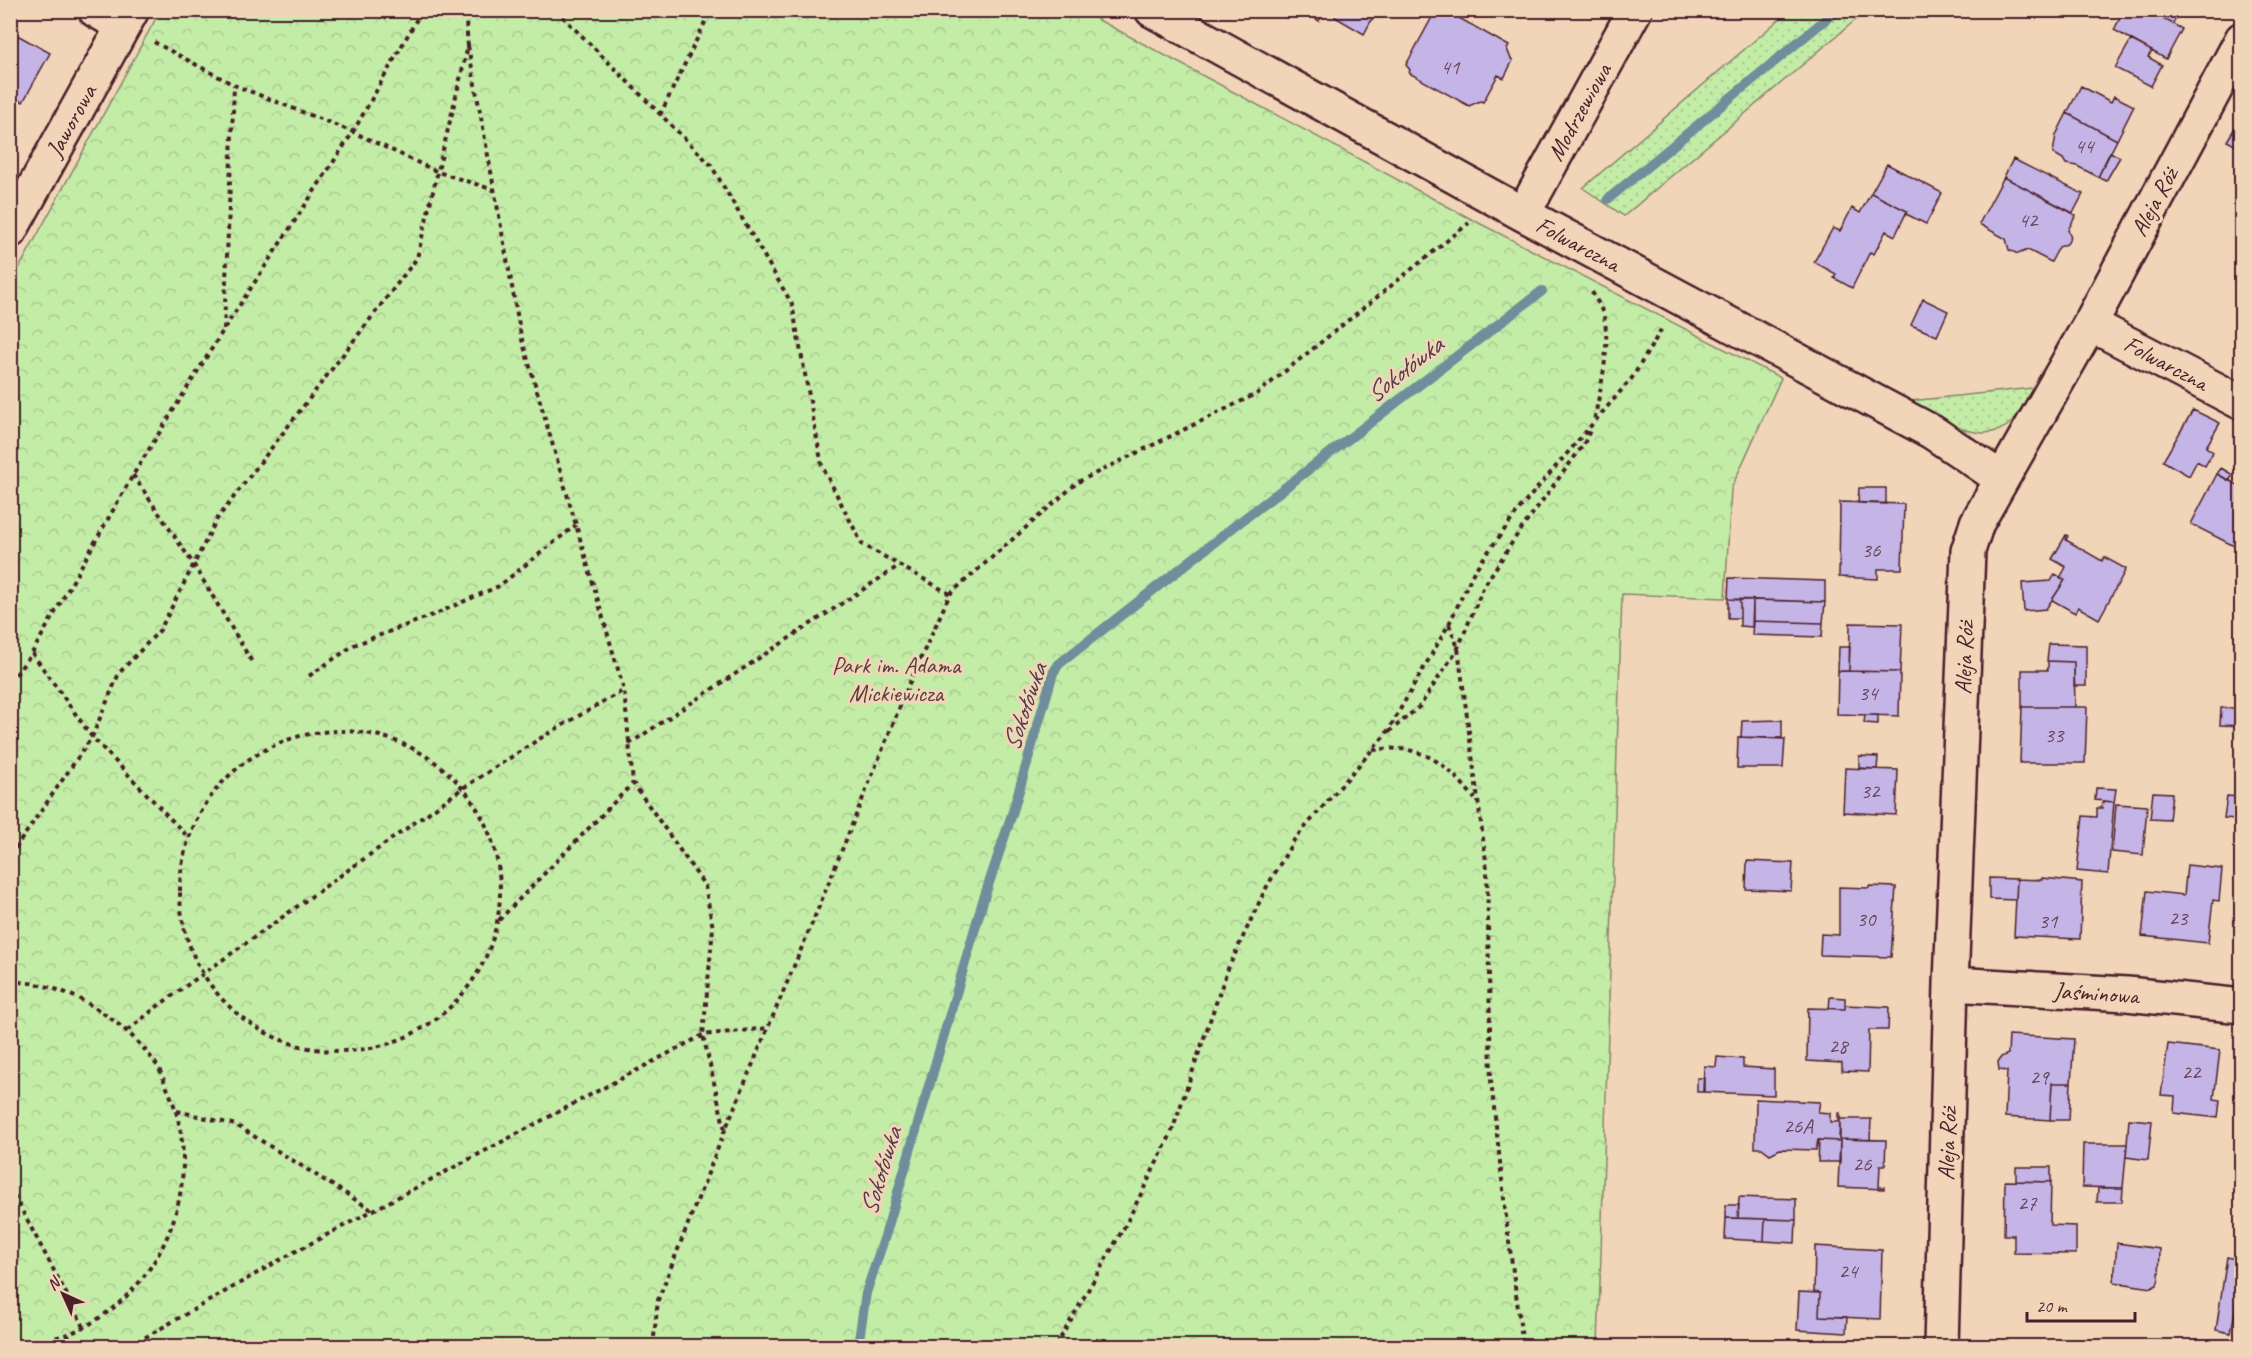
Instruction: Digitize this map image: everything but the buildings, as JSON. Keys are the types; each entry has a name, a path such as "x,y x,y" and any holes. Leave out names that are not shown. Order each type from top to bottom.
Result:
{"street":[{"path":"95,10 128,18"},
{"name":"Folwarczna","path":"1152,10 1591,251 1932,432 2002,479"},
{"name":"Modrzewiowa","path":"1523,214 1635,10"},
{"name":"Jaworowa","path":"10,231 128,18"},
{"name":"Aleja Róż","path":"1941,1347 1951,984 1968,551 1977,523 2090,324 2241,39"},
{"name":"Folwarczna","path":"2090,324 2241,403"},
{"name":"Jaśminowa","path":"1951,984 2127,994 2241,1006"}],"path":[{"path":"10,682 32,653 133,475 353,132 422,10"},
{"path":"465,10 468,46 521,336 624,690 633,783 705,886 713,928 703,1035 724,1130"},
{"path":"556,10 711,165 792,304 822,466 862,544 950,594"},
{"path":"660,115 711,10"},
{"path":"128,18 234,85 353,132 438,172 494,190"},
{"path":"10,856 92,737 119,673 160,630 217,519 417,258 468,46"},
{"path":"224,330 234,85"},
{"path":"653,1347 658,1300 724,1130 909,684 950,594 1078,482 1258,393 1473,220 1486,194"},
{"path":"1056,1347 1126,1224 1171,1134 1227,971 1265,890 1294,840 1386,734 1420,706 1458,648 1484,586 1517,535 1584,444 1593,422 1602,380 1606,340 1604,316 1593,292 1580,275 1591,251"},
{"path":"1386,734 1449,624 1474,571 1521,507 1632,378 1681,298"},
{"path":"133,475 194,565 252,662"},
{"path":"309,676 354,645 433,615 499,586 576,525"},
{"path":"629,744 900,565"},
{"path":"1449,624 1458,648 1487,869 1491,1081 1523,1347"},
{"path":"32,653 92,737 189,838"},
{"path":"128,1030 202,974 463,788 544,736 624,690"},
{"path":"327,731 358,731 388,737 416,749 442,766 463,788 481,813 492,838 499,866 498,921 490,948 478,973 462,996 441,1016 418,1031 392,1043 364,1050 334,1051 305,1048 277,1039 251,1025 228,1006 202,974 194,957 184,928 180,898 182,867 189,838 220,785 242,764 268,748 297,736 327,731"},
{"path":"1372,750 1393,747 1416,750 1441,764 1465,786 1477,801"},
{"path":"498,921 633,783"},
{"path":"10,982 28,981 82,998 128,1030 158,1068 177,1111 184,1161 178,1211 158,1258 126,1298 84,1327 66,1335 12,1347"},
{"path":"66,1335 85,1346 132,1345 287,1256 703,1035 768,1028"},
{"path":"177,1111 236,1125 373,1210"},
{"path":"10,1188 84,1327"}],"green space":[{"name":"Park im. Adama Mickiewicza","path":"160,11 1082,11 1473,220 1781,378 1731,489 1725,598 1622,594 1598,1346 11,1346 11,283"},
{"path":"1789,11 1866,11 1624,216 1583,188"},
{"path":"2033,388 2022,410 2013,421 2001,429 1988,433 1961,428 1910,401"}],"waterway":[{"name":"Sokołówka","path":"1608,199 1837,10"},
{"name":"Sokołówka","path":"858,1346 866,1293 886,1233 983,901 1013,811 1053,673 1059,664 1236,525 1542,291"}]}
